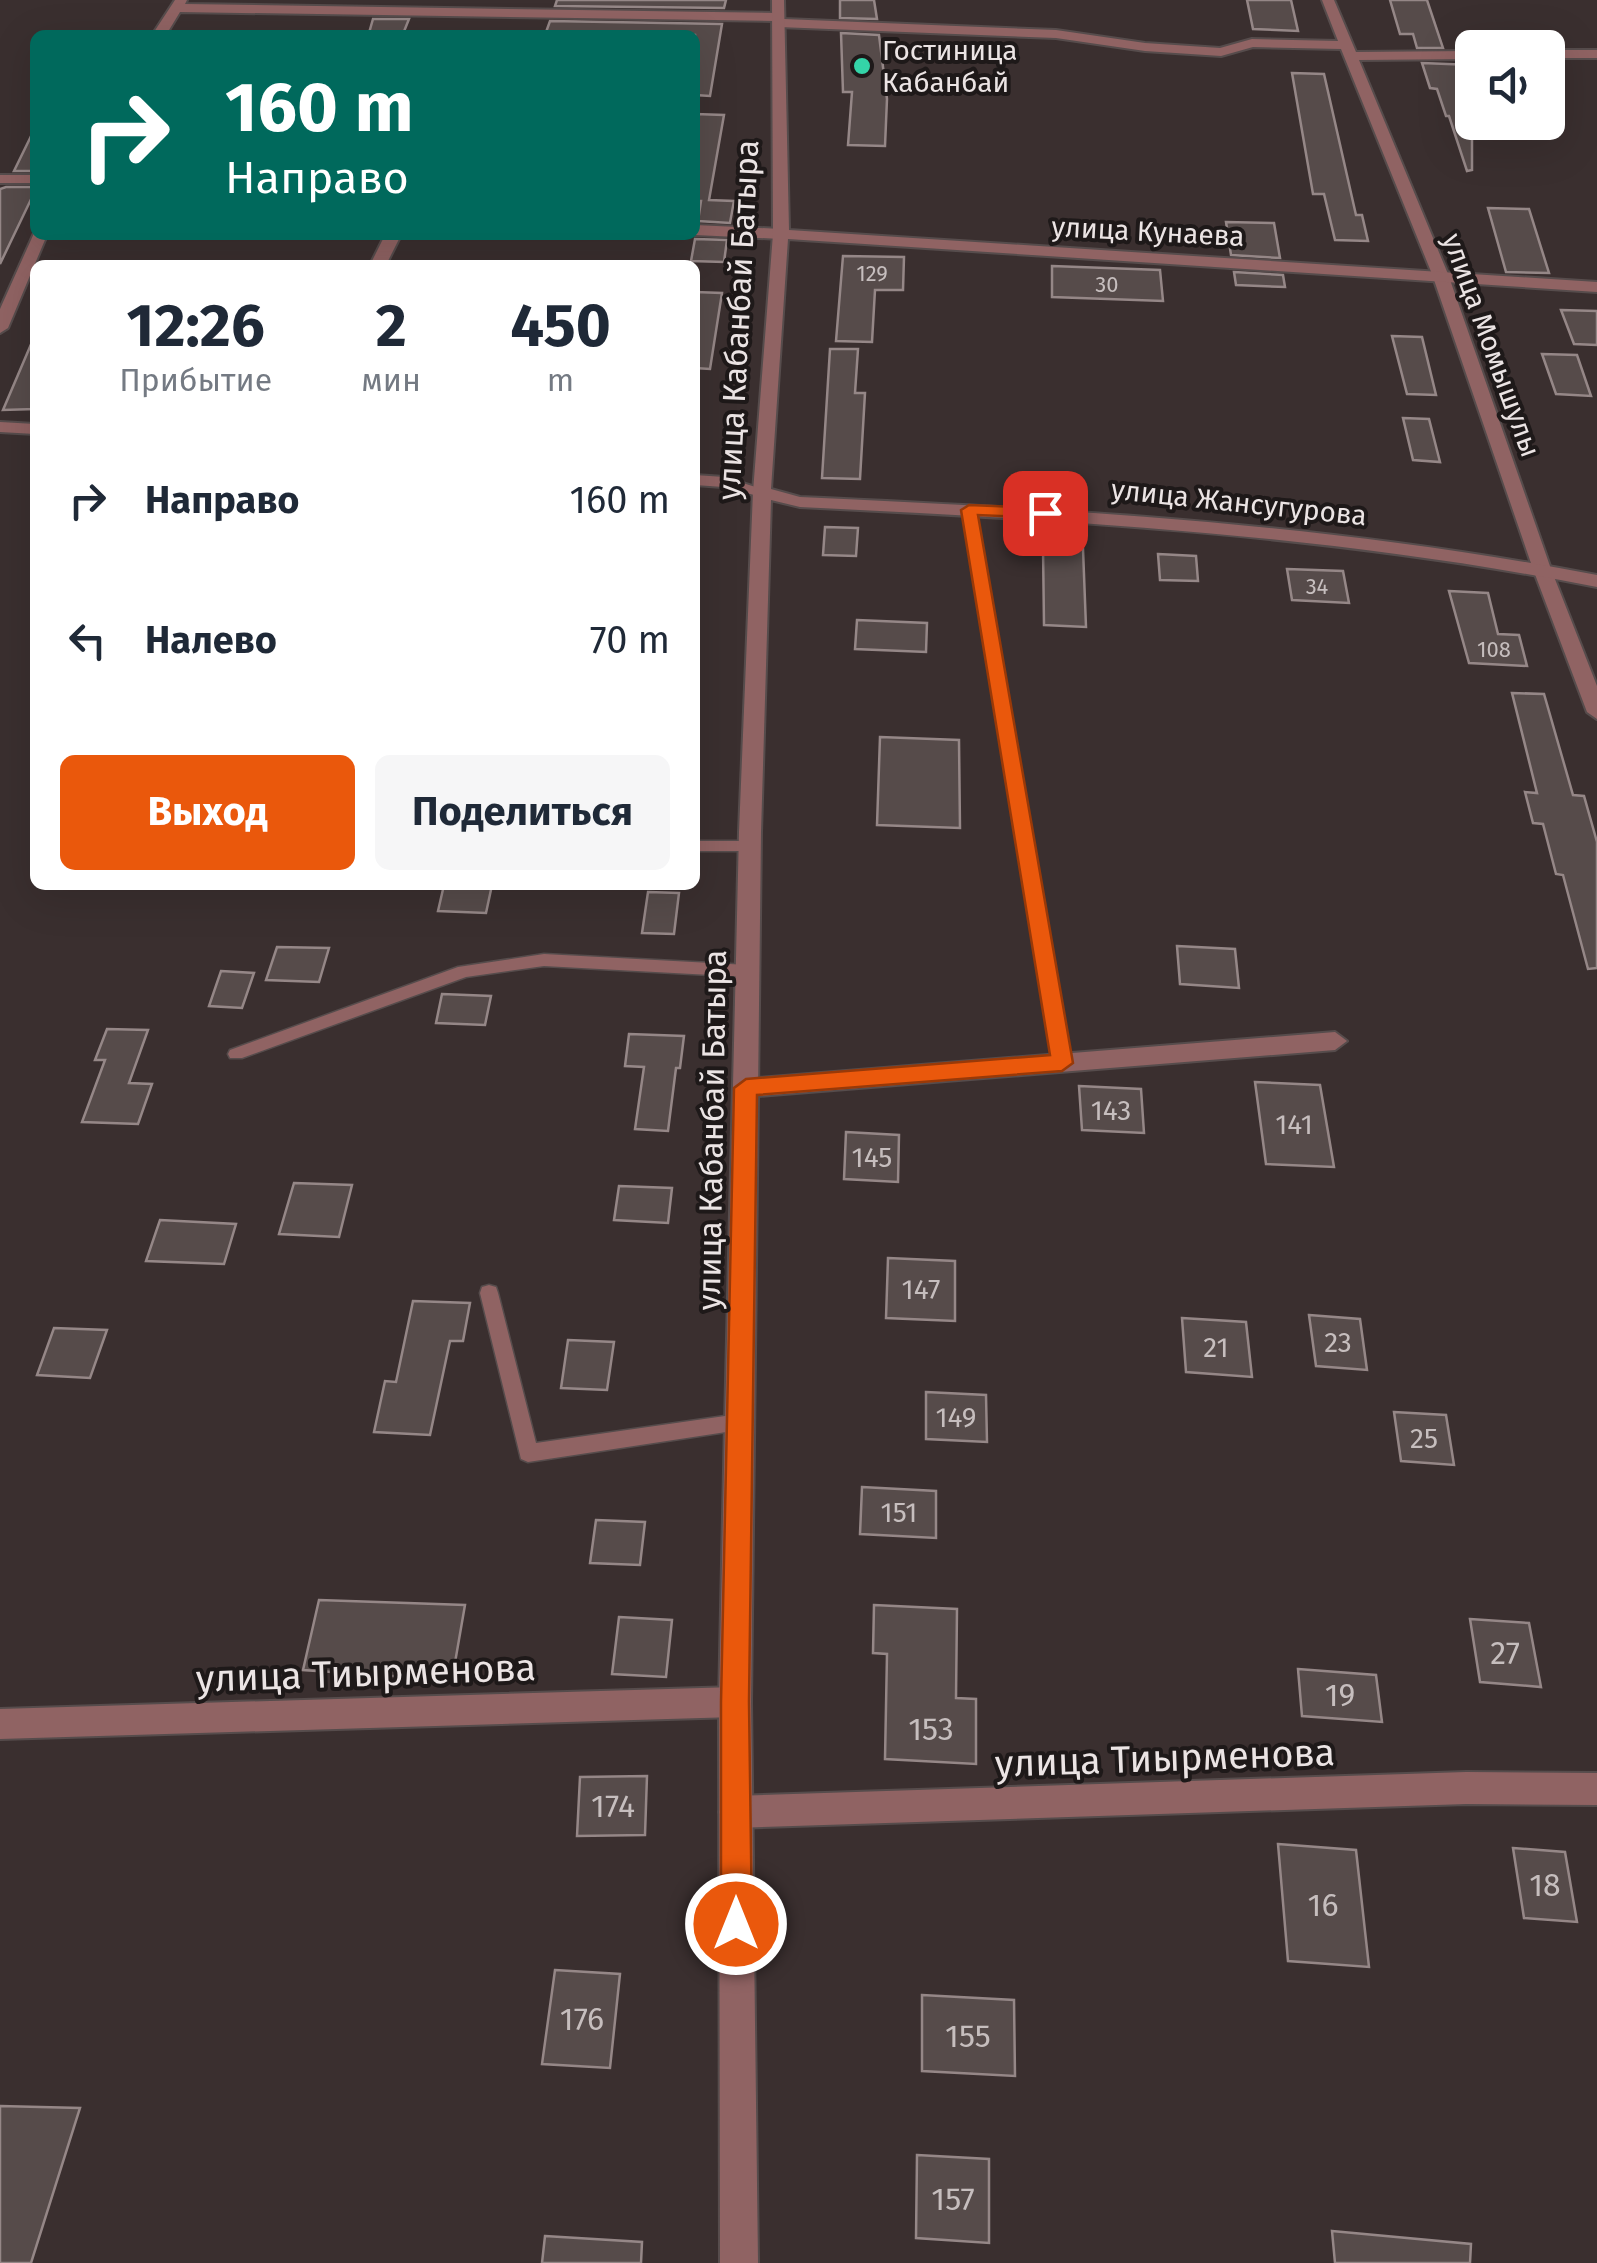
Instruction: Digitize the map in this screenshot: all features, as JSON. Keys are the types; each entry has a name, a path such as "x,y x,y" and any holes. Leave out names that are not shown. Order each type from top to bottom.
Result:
{"street":[{"name":"улица Момышулы","path":"1328,0 1440,274 1542,569 1597,712"},
{"path":"162,30 179,4 543,19 779,13 1056,34 1146,47 1221,52 1252,43 1455,54"},
{"name":"улица Кабанбай Батыра","path":"739,2263 735,1702 750,846 762,492 781,234 779,13"},
{"path":"1565,54 1597,54"},
{"path":"0,179 30,178"},
{"name":"улица Кунаева","path":"700,230 1440,274 1597,287"},
{"path":"0,328 37,240"},
{"path":"0,427 30,429"},
{"name":"улица Жансугурова","path":"700,480 724,482 800,502 1120,516 1442,550 1597,581"},
{"path":"746,1088 1335,1041"},
{"name":"улица Тиырменова","path":"0,1724 735,1702"},
{"name":"улица Тиырменова","path":"735,1812 1446,1788 1597,1789"}],"lane":[{"path":"969,510 1062,1063"},
{"path":"700,846 750,846"},
{"path":"236,1054 464,971 544,960 748,970"},
{"path":"489,1293 528,1453 740,1422"}],"building":[{"path":"557,0 726,0 724,8 555,6"},
{"path":"840,0 874,0 877,19 840,18"},
{"path":"1247,0 1291,0 1298,31 1253,29"},
{"path":"1390,0 1427,0 1443,48 1417,48 1413,34 1400,34"},
{"path":"373,19 409,19 405,30 370,30"},
{"path":"550,21 722,24 710,96 700,95 700,30 547,30"},
{"path":"841,33 879,35 887,99 885,146 848,145 852,92 843,92"},
{"path":"1422,63 1455,64 1455,134 1437,89 1430,88"},
{"path":"1292,73 1324,74 1356,215 1362,215 1368,241 1335,240 1324,194 1313,194"},
{"path":"700,114 724,115 709,200 734,201 730,223 700,221"},
{"path":"30,138 30,171 14,171"},
{"path":"1457,140 1472,140 1472,170 1467,171"},
{"path":"30,187 30,201 0,264 0,189"},
{"path":"1488,208 1529,209 1549,273 1506,272"},
{"path":"1226,222 1274,223 1280,258 1231,255"},
{"path":"695,240 727,240 724,262 691,260"},
{"path":"843,256 904,257 903,290 875,290 872,342 836,341"},
{"path":"1052,266 1160,270 1163,301 1052,297"},
{"path":"1234,272 1283,275 1285,287 1236,285"},
{"path":"700,292 722,293 710,369 700,368"},
{"path":"1561,310 1597,311 1597,345 1574,344"},
{"path":"1392,336 1422,337 1436,395 1407,394"},
{"path":"30,347 30,409 3,410"},
{"path":"830,349 858,349 855,393 865,393 860,479 822,478"},
{"path":"1542,354 1577,355 1591,396 1556,394"},
{"path":"1403,418 1429,419 1440,462 1413,460"},
{"path":"825,527 858,528 856,556 823,555"},
{"path":"1043,547 1083,549 1086,627 1044,625"},
{"path":"1158,554 1196,556 1198,581 1160,580"},
{"path":"1287,569 1343,571 1349,603 1292,600"},
{"path":"1449,591 1488,593 1498,634 1519,635 1527,666 1469,663"},
{"path":"857,620 927,623 926,652 855,649"},
{"path":"1512,693 1544,694 1573,795 1584,796 1597,842 1597,968 1588,969 1563,875 1556,874 1543,824 1533,823 1525,792 1537,793"},
{"path":"880,737 959,740 960,828 877,825"},
{"path":"443,890 491,890 486,913 438,911"},
{"path":"648,892 679,893 674,934 642,933"},
{"path":"1177,946 1235,949 1239,988 1180,984"},
{"path":"277,947 329,948 319,982 266,980"},
{"path":"221,971 254,973 242,1008 209,1006"},
{"path":"442,994 491,996 485,1025 436,1023"},
{"path":"107,1029 148,1030 129,1083 152,1084 138,1124 82,1122 105,1060 95,1060"},
{"path":"629,1034 684,1036 668,1131 635,1129 644,1067 625,1066"},
{"path":"1255,1082 1320,1085 1334,1167 1266,1164"},
{"path":"1079,1086 1141,1089 1144,1133 1082,1130"},
{"path":"846,1132 899,1135 898,1182 844,1179"},
{"path":"294,1183 352,1185 339,1237 279,1234"},
{"path":"619,1186 672,1188 668,1223 614,1220"},
{"path":"160,1220 236,1224 224,1264 146,1261"},
{"path":"888,1258 955,1261 955,1321 886,1318"},
{"path":"413,1301 470,1303 463,1341 450,1341 430,1435 374,1432 385,1381 396,1382"},
{"path":"1309,1315 1360,1319 1367,1370 1316,1366"},
{"path":"1182,1318 1246,1322 1252,1377 1186,1372"},
{"path":"54,1328 107,1330 90,1378 37,1375"},
{"path":"568,1340 614,1342 607,1390 561,1388"},
{"path":"926,1392 986,1395 987,1442 926,1439"},
{"path":"1394,1412 1446,1415 1454,1465 1401,1461"},
{"path":"862,1487 936,1491 936,1538 860,1534"},
{"path":"596,1520 645,1522 640,1565 590,1563"},
{"path":"319,1600 465,1605 452,1680 303,1670"},
{"path":"874,1605 957,1609 956,1698 976,1699 976,1764 885,1759 887,1654 873,1653"},
{"path":"619,1617 672,1620 666,1677 612,1674"},
{"path":"1470,1619 1529,1623 1541,1687 1480,1682"},
{"path":"1298,1669 1376,1675 1382,1722 1302,1716"},
{"path":"647,1776 645,1835 577,1836 580,1777"},
{"path":"1278,1844 1356,1850 1369,1967 1288,1961"},
{"path":"1513,1848 1565,1852 1577,1922 1524,1918"},
{"path":"555,1970 620,1974 610,2068 542,2064"},
{"path":"922,1995 1014,2000 1015,2076 922,2071"},
{"path":"0,2106 80,2108 31,2263 0,2263"},
{"path":"917,2155 989,2159 989,2243 916,2238"},
{"path":"1332,2231 1471,2244 1470,2263 1335,2263"},
{"path":"545,2236 642,2242 641,2263 542,2263"}],"place":[{"name":"Гостиница Кабанбай","path":"862,66"}],"route":[{"path":"736,1924 735,1702 746,1088 1062,1063 969,510 1045,513"}]}
